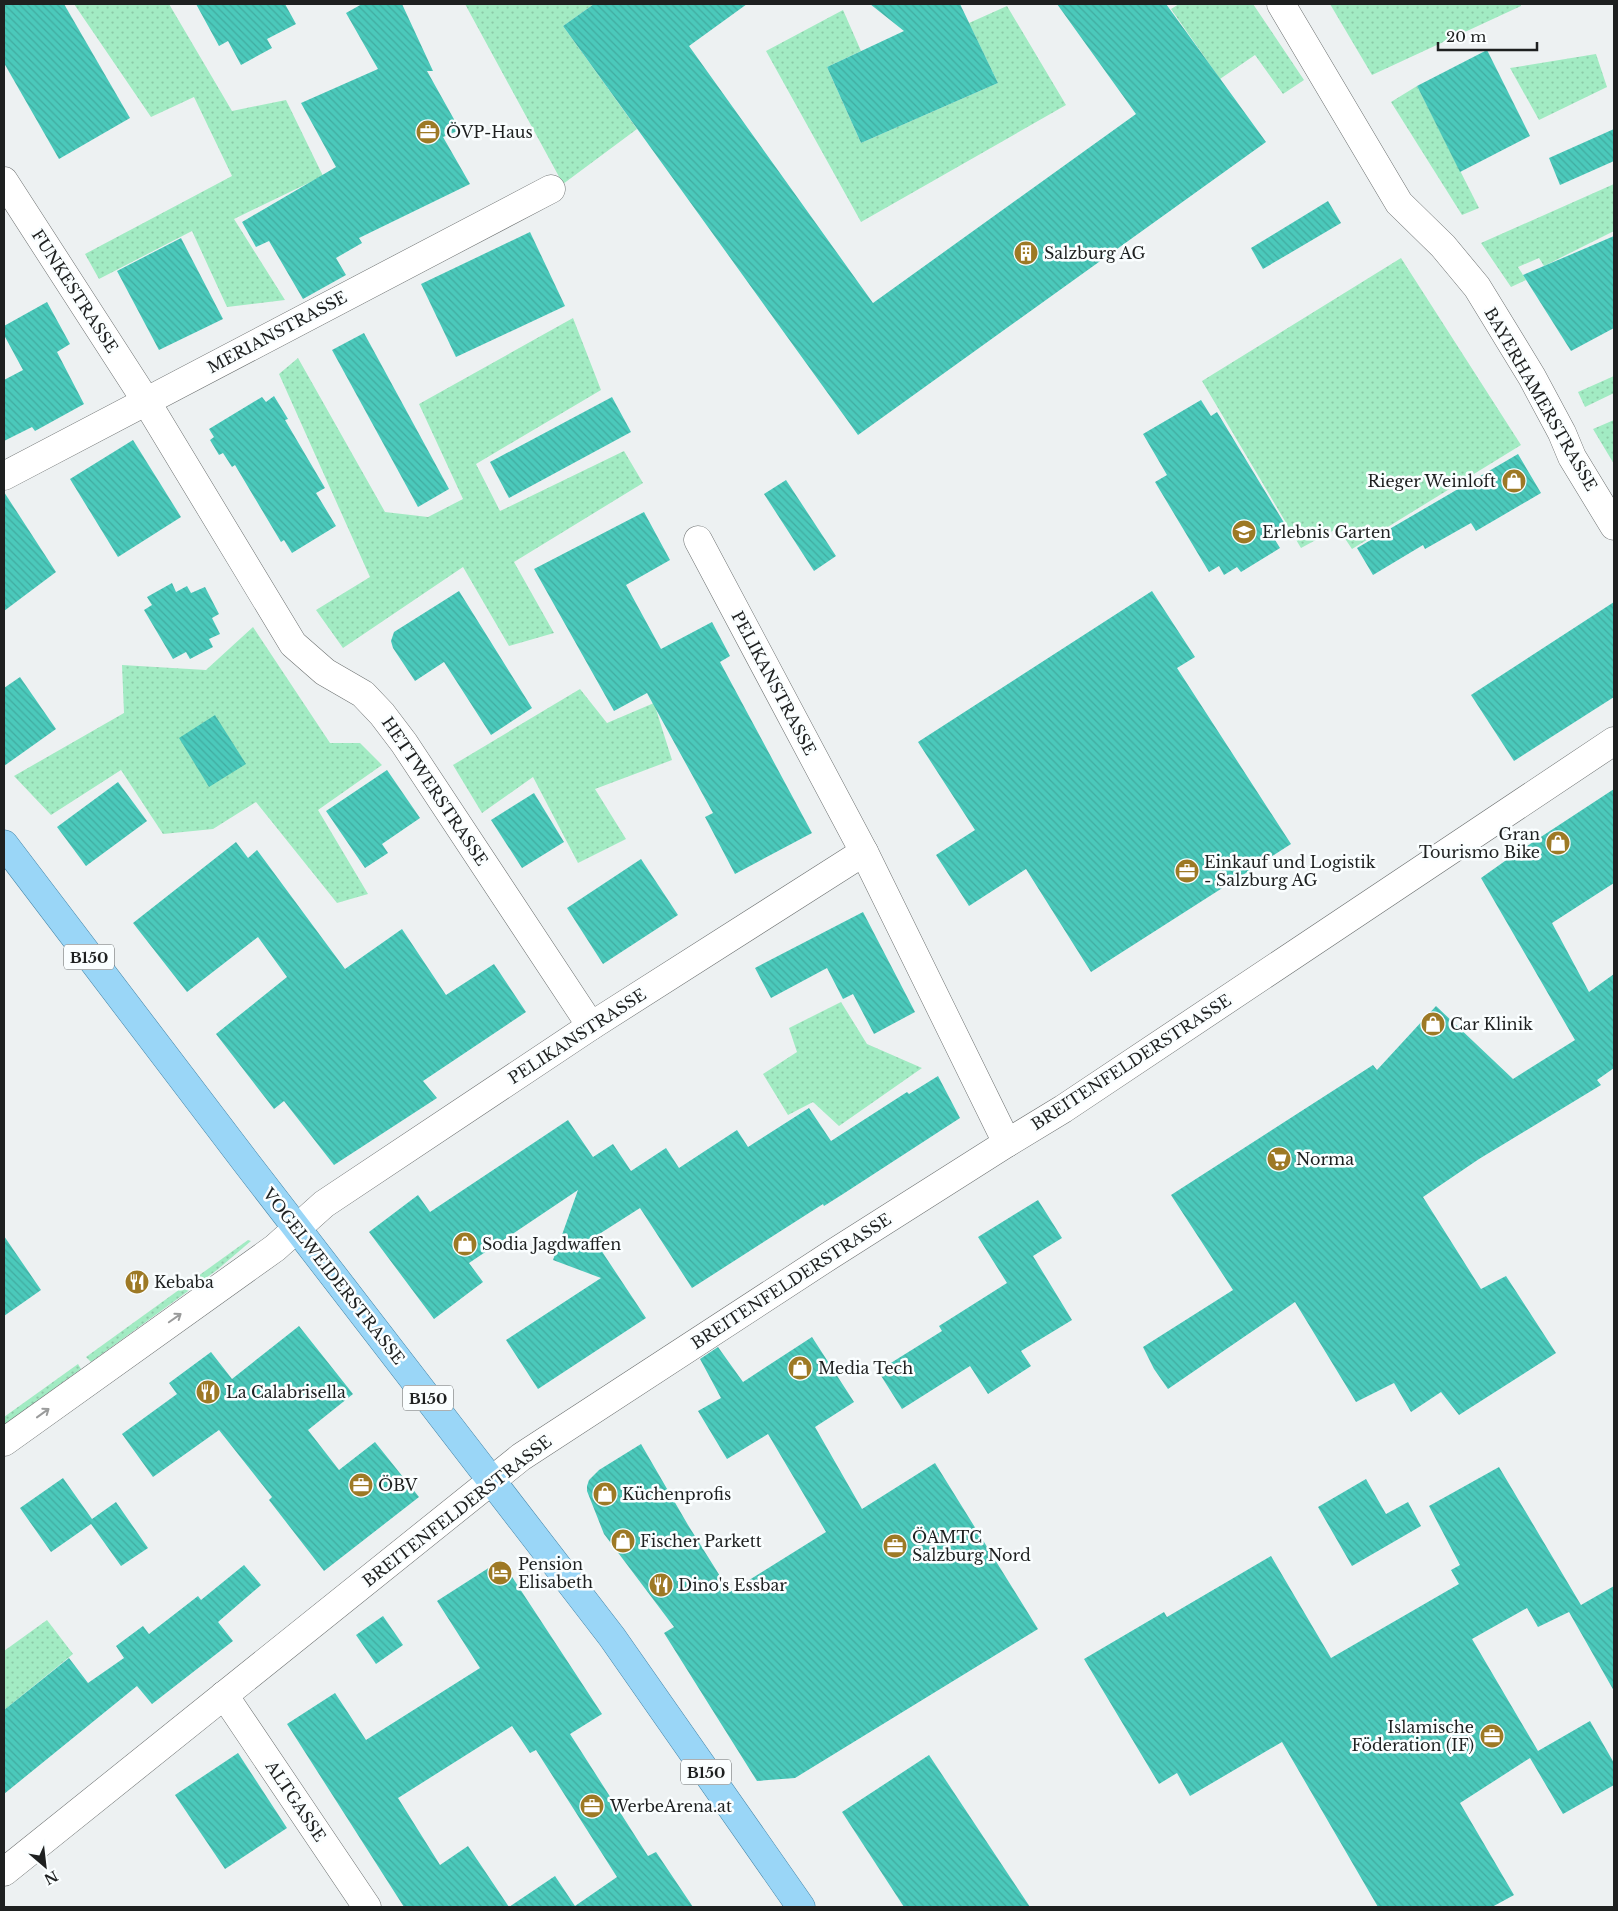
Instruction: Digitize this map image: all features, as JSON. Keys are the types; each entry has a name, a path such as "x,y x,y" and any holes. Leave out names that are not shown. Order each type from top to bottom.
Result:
{"main road":[{"name":"VOGELWEIDERSTRASSE","path":"4,844 297,1229 612,1637 801,1907"}],"street":[{"name":"BAYERHAMERSTRASSE","path":"1281,4 1399,203 1443,246 1476,287 1532,378 1562,433 1572,458 1614,526"},
{"name":"FUNKESTRASSE","path":"4,181 146,401"},
{"name":"MERIANSTRASSE","path":"4,476 551,189"},
{"name":"HETTWERSTRASSE","path":"146,401 293,644 325,672 363,694 382,714 404,743 591,1026"},
{"name":"PELIKANSTRASSE","path":"698,540 864,852 1007,1143"},
{"name":"BREITENFELDERSTRASSE","path":"4,1872 521,1457 678,1353 1063,1109 1614,741"},
{"name":"PELIKANSTRASSE","path":"4,1442 275,1248 324,1204 591,1026 864,852"},
{"name":"ALTGASSE","path":"224,1695 367,1907"}],"green space":[{"path":"74,4 169,4 232,111 286,100 323,176 234,219 285,300 227,307 192,231 99,279 85,254 232,176 194,97 151,117"},
{"path":"465,4 594,4 563,26 637,129 563,184"},
{"path":"1179,4 1253,4 1304,80 1283,94 1255,55 1220,79 1171,9"},
{"path":"1330,4 1521,4 1521,6 1372,75"},
{"path":"1007,6 1066,105 861,222 766,51 843,10 861,51 827,67 861,143 998,83 969,23"},
{"path":"1596,54 1607,87 1539,120 1510,68"},
{"path":"1417,86 1479,208 1462,215 1391,102"},
{"path":"1614,184 1614,231 1544,266 1539,258 1518,267 1526,280 1511,287 1481,243"},
{"path":"1401,258 1521,445 1352,549 1338,528 1301,548 1202,381"},
{"path":"573,318 601,390 476,464 500,511 624,451 643,483 514,562 554,633 509,646 463,567 343,648 316,610 370,577 279,374 298,358 385,512 428,517 463,499 419,404"},
{"path":"1614,376 1614,393 1585,407 1578,392"},
{"path":"1614,420 1614,464 1593,429"},
{"path":"253,627 330,743 360,743 382,765 318,810 368,894 337,903 256,802 213,829 163,834 121,770 51,815 14,776 124,713 122,665 206,670"},
{"path":"580,689 607,723 654,703 672,760 595,789 626,839 578,863 533,777 482,813 453,765"},
{"path":"841,1002 867,1044 922,1068 839,1126 813,1102 788,1115 763,1074 797,1052 789,1028"},
{"path":"248,1240 251,1241 217,1270 91,1362 86,1357"},
{"path":"78,1364 81,1369 4,1425 4,1417"},
{"path":"47,1620 73,1654 4,1710 4,1651"}],"building":[{"path":"4,4 64,4 130,118 59,159 4,63"},
{"path":"196,4 285,4 296,24 267,39 272,48 241,65 228,41 219,46"},
{"path":"362,4 402,4 433,71 427,71 460,130 443,137 470,184 359,238 362,243 336,258 346,275 303,299 269,241 256,247 242,222 336,167 301,103 378,69 346,13"},
{"name":"Salzburg AG","path":"594,4 747,4 689,46 873,303 1136,114 1057,4 1166,4 1266,142 858,435 563,26"},
{"path":"870,4 960,4 998,83 861,143 827,67 904,31"},
{"path":"1487,50 1530,136 1460,172 1417,86"},
{"path":"1614,129 1614,161 1560,185 1549,158"},
{"path":"1328,201 1341,223 1263,269 1251,248"},
{"path":"530,232 565,306 456,357 421,284"},
{"path":"1614,236 1614,328 1571,351 1523,275"},
{"path":"181,238 223,319 159,350 117,271"},
{"path":"47,302 70,344 57,352 84,404 35,431 32,427 4,441 4,380 23,370 4,335 4,326"},
{"path":"364,333 449,489 418,507 332,350"},
{"path":"274,396 288,419 285,420 325,488 316,493 336,526 292,553 284,540 281,542 235,465 232,467 223,453 219,455 210,440 214,437 209,429 262,397 266,402"},
{"path":"612,397 631,432 509,498 490,462"},
{"path":"1201,400 1211,416 1217,412 1286,526 1272,535 1280,548 1241,572 1237,567 1224,575 1219,566 1209,572 1155,482 1167,475 1143,434"},
{"path":"133,440 181,517 118,557 70,479"},
{"path":"1518,454 1541,493 1476,531 1471,523 1425,549 1423,545 1373,575 1357,548"},
{"path":"786,480 836,556 814,571 764,494"},
{"path":"4,492 56,572 4,611"},
{"path":"644,512 670,560 626,585 661,649 712,622 730,656 720,662 812,833 735,874 705,817 713,813 647,693 614,711 534,569"},
{"path":"172,583 176,592 187,586 191,593 205,587 219,614 212,618 220,634 209,639 213,647 190,659 186,652 173,659 144,610 152,605 147,597"},
{"path":"459,591 532,708 491,735 444,662 415,681 393,648 391,641 394,632"},
{"path":"1152,591 1195,657 1177,668 1291,844 1091,972 1026,869 969,906 936,855 975,830 918,742"},
{"path":"1614,602 1614,697 1514,761 1471,695"},
{"path":"20,677 56,729 4,766 4,688"},
{"path":"215,715 246,764 209,787 179,738"},
{"path":"387,770 420,818 382,844 388,853 365,868 326,811"},
{"path":"118,782 147,821 86,866 57,827"},
{"path":"1614,789 1614,883 1552,923 1589,992 1614,974 1614,1068 1597,1080 1601,1085 1479,1159 1423,1197 1481,1289 1506,1276 1556,1353 1459,1415 1441,1392 1411,1412 1394,1383 1356,1402 1295,1302 1168,1389 1154,1369 1143,1347 1233,1290 1171,1195 1373,1065 1377,1070 1436,1006 1513,1079 1575,1040 1481,878"},
{"path":"534,793 564,842 522,868 491,820"},
{"path":"236,842 248,858 257,850 345,969 402,929 446,995 494,964 526,1012 423,1081 437,1098 334,1165 284,1101 274,1109 216,1034 287,977 258,937 187,992 133,923"},
{"path":"641,859 678,915 603,964 567,908"},
{"path":"863,912 915,1012 874,1034 853,994 843,999 827,968 771,998 755,968"},
{"path":"938,1076 960,1118 843,1194 824,1206 823,1204 692,1288 640,1208 593,1238 646,1318 538,1389 506,1340 601,1278 553,1260 578,1190 469,1263 483,1282 434,1319 369,1232 418,1195 430,1212 568,1120 593,1157 613,1144 631,1171 666,1148 679,1168 737,1130 748,1147 809,1108 831,1141 907,1092 909,1094"},
{"path":"1038,1200 1062,1238 1033,1256 1072,1320 1021,1351 1031,1366 988,1394 970,1366 902,1409 878,1371 942,1331 939,1326 1007,1283 978,1237"},
{"path":"4,1236 41,1290 4,1316"},
{"path":"299,1326 353,1394 308,1430 339,1470 375,1442 419,1497 324,1571 269,1500 272,1497 219,1430 153,1477 122,1434 177,1394 169,1383 211,1352 232,1379"},
{"name":"ÖAMTC Salzburg Nord","path":"812,1337 854,1402 815,1427 862,1509 935,1463 1038,1629 795,1778 757,1781 664,1633 674,1627 604,1534 587,1491 587,1486 589,1480 599,1470 641,1444 730,1592 826,1532 768,1434 727,1459 698,1411 721,1398 700,1359 718,1347 743,1382"},
{"path":"1499,1467 1581,1605 1614,1586 1614,1691 1569,1612 1538,1627 1527,1608 1472,1639 1538,1751 1590,1721 1614,1763 1614,1785 1563,1814 1530,1758 1460,1803 1514,1895 1492,1907 1378,1907 1282,1742 1190,1796 1177,1773 1159,1784 1084,1659 1164,1612 1167,1617 1271,1556 1331,1658 1459,1584 1451,1570 1460,1565 1429,1506"},
{"path":"63,1478 92,1519 116,1502 148,1548 121,1566 91,1524 51,1552 20,1508"},
{"path":"1366,1479 1386,1514 1408,1502 1421,1526 1352,1566 1318,1507"},
{"path":"501,1560 602,1714 570,1734 648,1856 656,1852 693,1907 509,1907 404,1907 287,1724 335,1693 366,1740 480,1668 437,1601","holes":["512,1726 530,1753 536,1750 617,1877 575,1906 555,1876 509,1907 468,1846 440,1865 398,1798"]},
{"path":"244,1565 261,1585 218,1622 233,1641 152,1704 137,1686 4,1794 4,1710 69,1658 88,1683 124,1658 116,1646 143,1626 149,1634 198,1596 201,1600"},
{"path":"383,1616 403,1645 376,1664 356,1635"},
{"path":"238,1753 287,1828 225,1869 175,1795"},
{"path":"929,1755 1030,1907 904,1907 842,1812"}],"place":[{"name":"ÖVP-Haus","path":"428,132"},
{"name":"Salzburg AG","path":"1026,253"},
{"name":"Rieger Weinloft","path":"1514,481"},
{"name":"Erlebnis Garten","path":"1244,532"},
{"name":"Gran Tourismo Bike","path":"1558,843"},
{"name":"Einkauf und Logistik - Salzburg AG","path":"1187,871"},
{"name":"Car Klinik","path":"1433,1024"},
{"name":"Norma","path":"1279,1159"},
{"name":"Sodia Jagdwaffen","path":"465,1244"},
{"name":"Kebaba","path":"137,1282"},
{"name":"Media Tech","path":"800,1368"},
{"name":"La Calabrisella","path":"208,1392"},
{"name":"ÖBV","path":"361,1485"},
{"name":"Küchenprofis","path":"605,1494"},
{"name":"Fischer Parkett","path":"623,1541"},
{"name":"ÖAMTC Salzburg Nord","path":"895,1546"},
{"name":"Pension Elisabeth","path":"500,1573"},
{"name":"Dino's Essbar","path":"661,1585"},
{"name":"Islamische Föderation (IF)","path":"1492,1736"},
{"name":"WerbeArena.at","path":"592,1806"}]}
